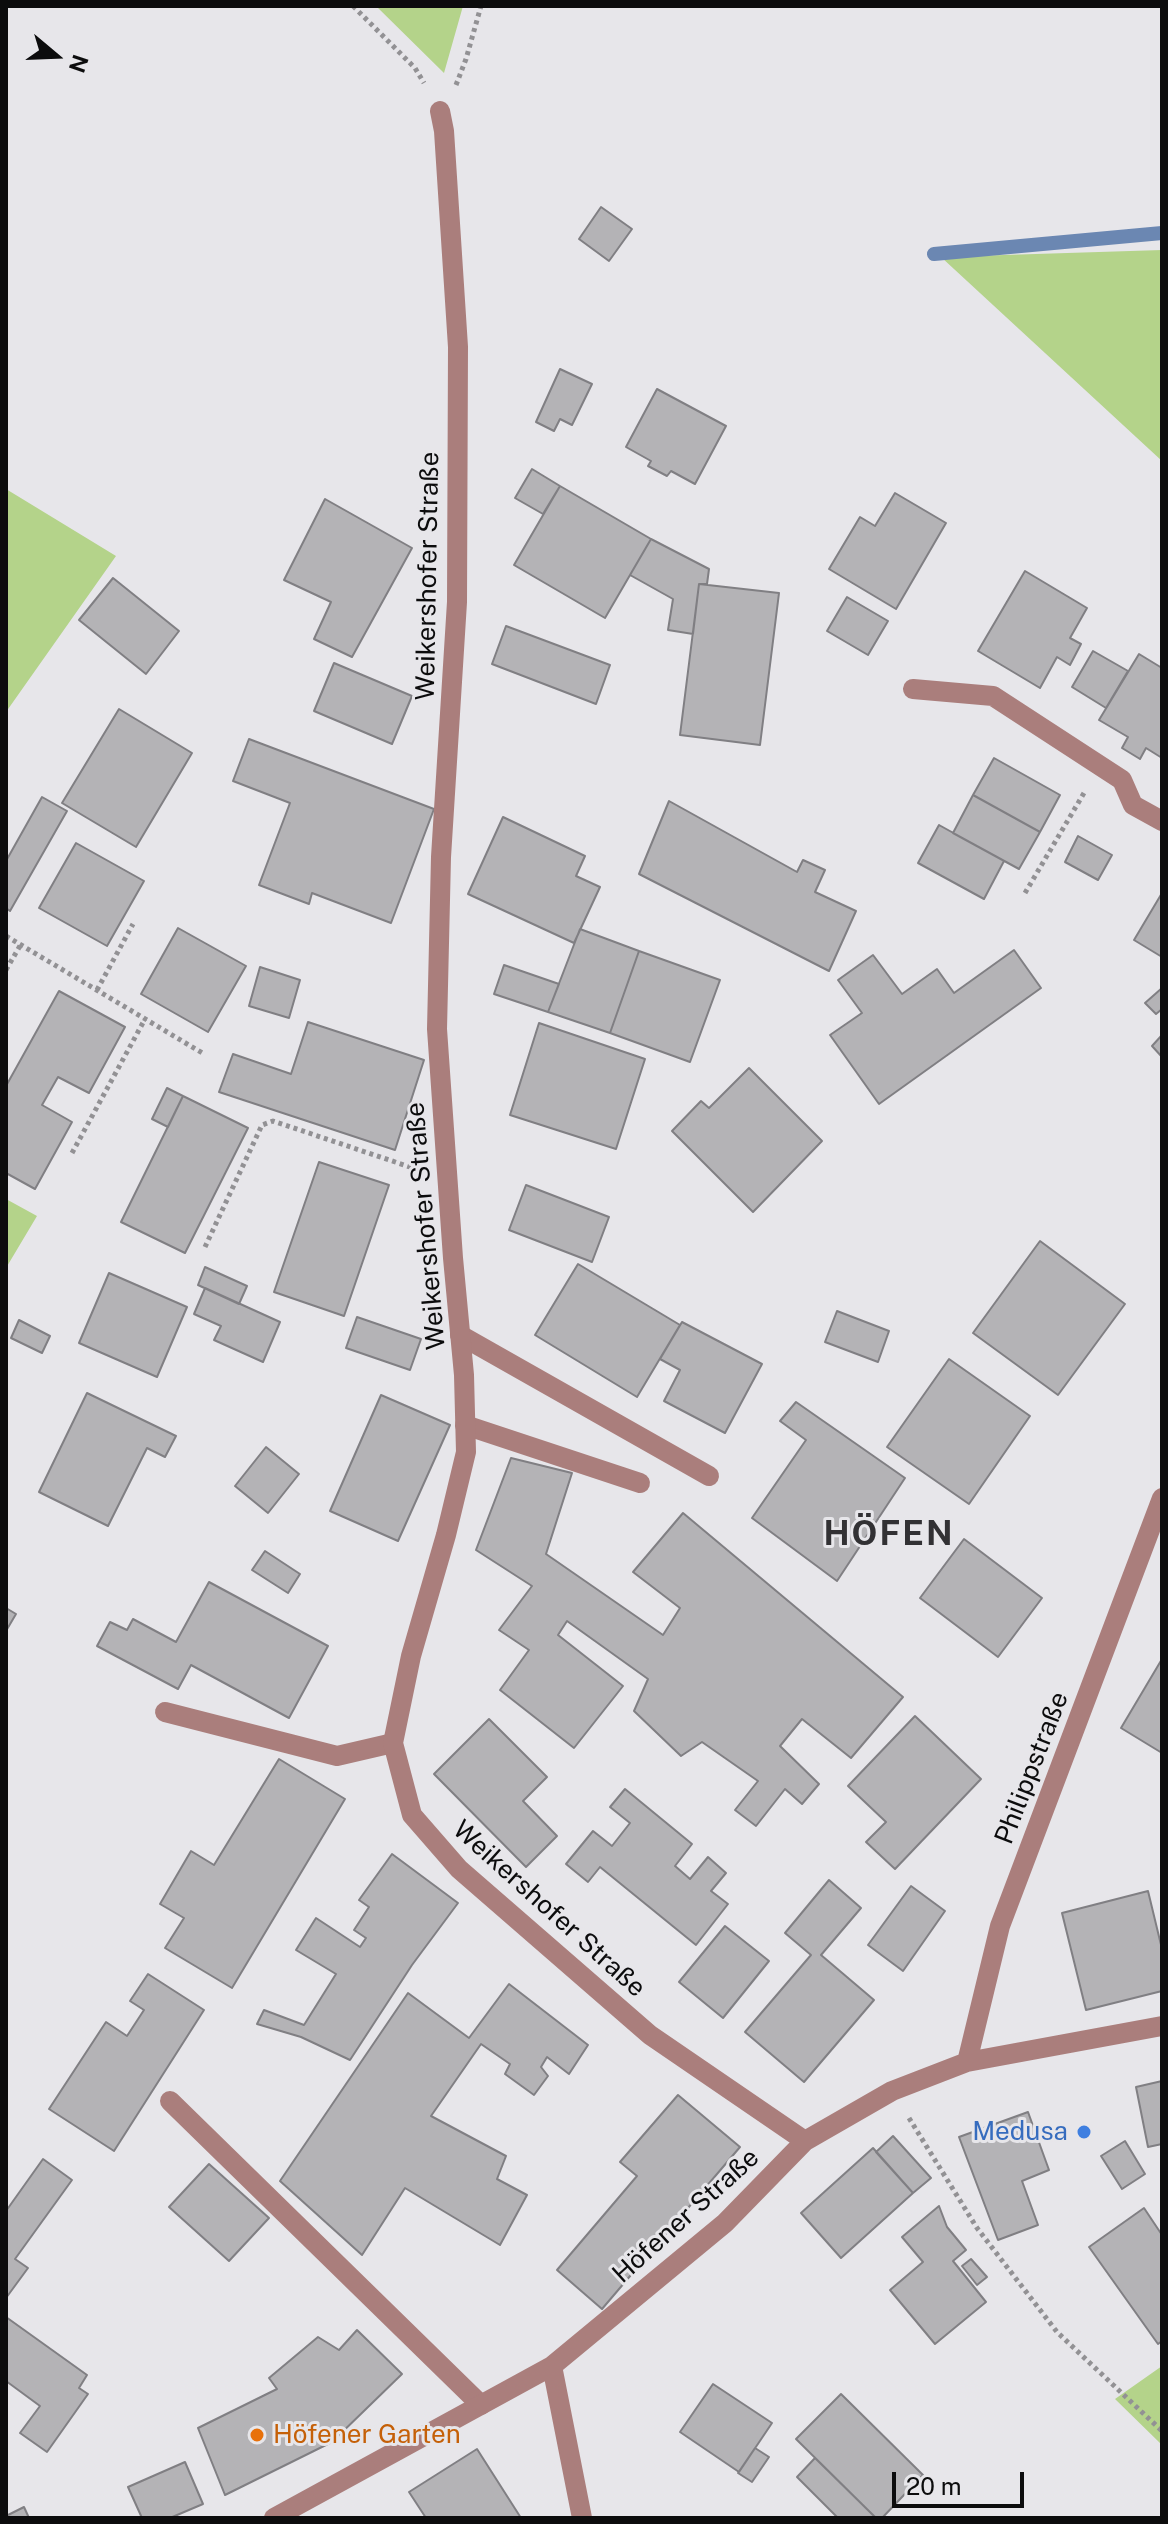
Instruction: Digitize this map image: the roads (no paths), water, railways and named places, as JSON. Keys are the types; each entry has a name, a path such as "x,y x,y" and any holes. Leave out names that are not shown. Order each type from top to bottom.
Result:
{"street":[{"name":"Weikershofer Straße","path":"440,111 444,131 458,347 457,602 441,857 437,1029 466,1452 411,1656 393,1743 412,1815 459,1869 650,2035 805,2141"},
{"path":"913,689 993,696 1122,780 1133,805 1162,821"},
{"path":"460,1335 709,1476"},
{"path":"465,1425 640,1483"},
{"name":"Philippstraße","path":"967,2062 1000,1926 1162,1498"},
{"path":"165,1712 337,1756 393,1743"},
{"name":"Höfener Straße","path":"274,2518 552,2366 725,2223 805,2141 892,2091 967,2062 1162,2026"},
{"path":"170,2101 481,2405"},
{"path":"552,2366 582,2518"}],"waterway":[{"path":"934,254 1162,233"}],"place":[{"name":"Medusa","path":"1084,2132"},
{"name":"Höfener Garten","path":"257,2435"}],"district":[{"name":"HÖFEN","path":"889,1535"}]}
